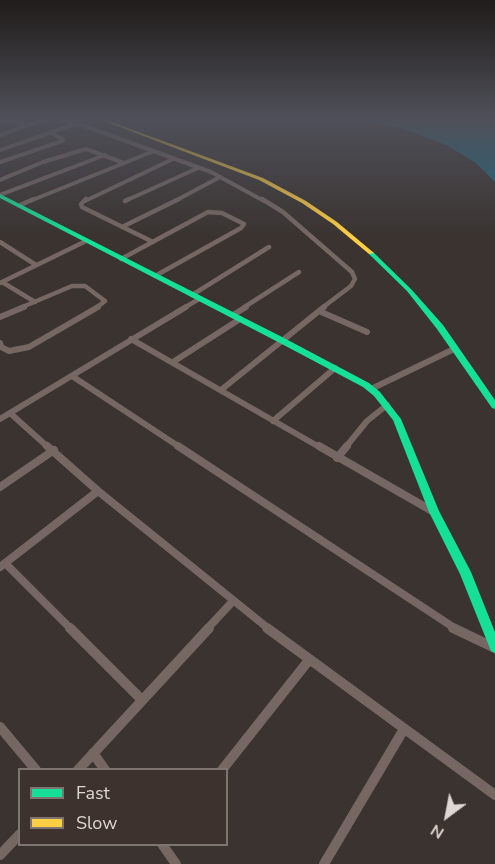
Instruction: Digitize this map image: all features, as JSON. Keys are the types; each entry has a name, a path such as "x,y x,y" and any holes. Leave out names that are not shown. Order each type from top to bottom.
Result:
{"main road":[{"path":"212,158 261,179 304,202 365,248 440,327 495,406"},
{"path":"0,196 282,340 371,389 397,419 434,512 465,572 495,648"}],"street":[{"path":"34,158 43,162"},
{"path":"0,180 55,158"},
{"path":"0,196 96,158"},
{"path":"113,158 124,163"},
{"path":"20,206 135,158"},
{"path":"153,242 82,207 83,201 173,159 220,177 269,202 352,272 355,279 351,286 221,390"},
{"path":"125,201 198,168"},
{"path":"124,226 220,177"},
{"path":"121,259 213,211 244,224 241,228 155,276"},
{"path":"1,283 86,241"},
{"path":"0,242 36,265"},
{"path":"0,418 131,339 269,247"},
{"path":"173,362 299,272"},
{"path":"1,283 35,302"},
{"path":"0,317 78,285 92,289 105,301 29,347 19,351 9,351 0,343"},
{"path":"320,311 366,332"},
{"path":"131,339 434,512"},
{"path":"371,389 454,349"},
{"path":"273,421 335,368"},
{"path":"72,376 454,628 495,648"},
{"path":"337,458 367,421 387,405"},
{"path":"10,413 98,491 233,602 495,795"},
{"path":"0,487 54,450"},
{"path":"98,491 2,565 142,700"},
{"path":"80,768 233,602"},
{"path":"224,768 309,660"},
{"path":"0,727 34,768"},
{"path":"324,864 404,729"},
{"path":"93,753 104,768"},
{"path":"0,855 18,836"},
{"path":"163,846 176,864"}],"water":[{"path":"468,158 495,158 495,182"}],"traffic: fast":[{"path":"0,196 281,340 366,385 377,394 397,419 434,512 465,572 495,647"},
{"path":"371,253 409,290 440,327 495,406"}],"traffic: slow":[{"path":"206,158 261,179 304,202 335,223 371,253"}]}
